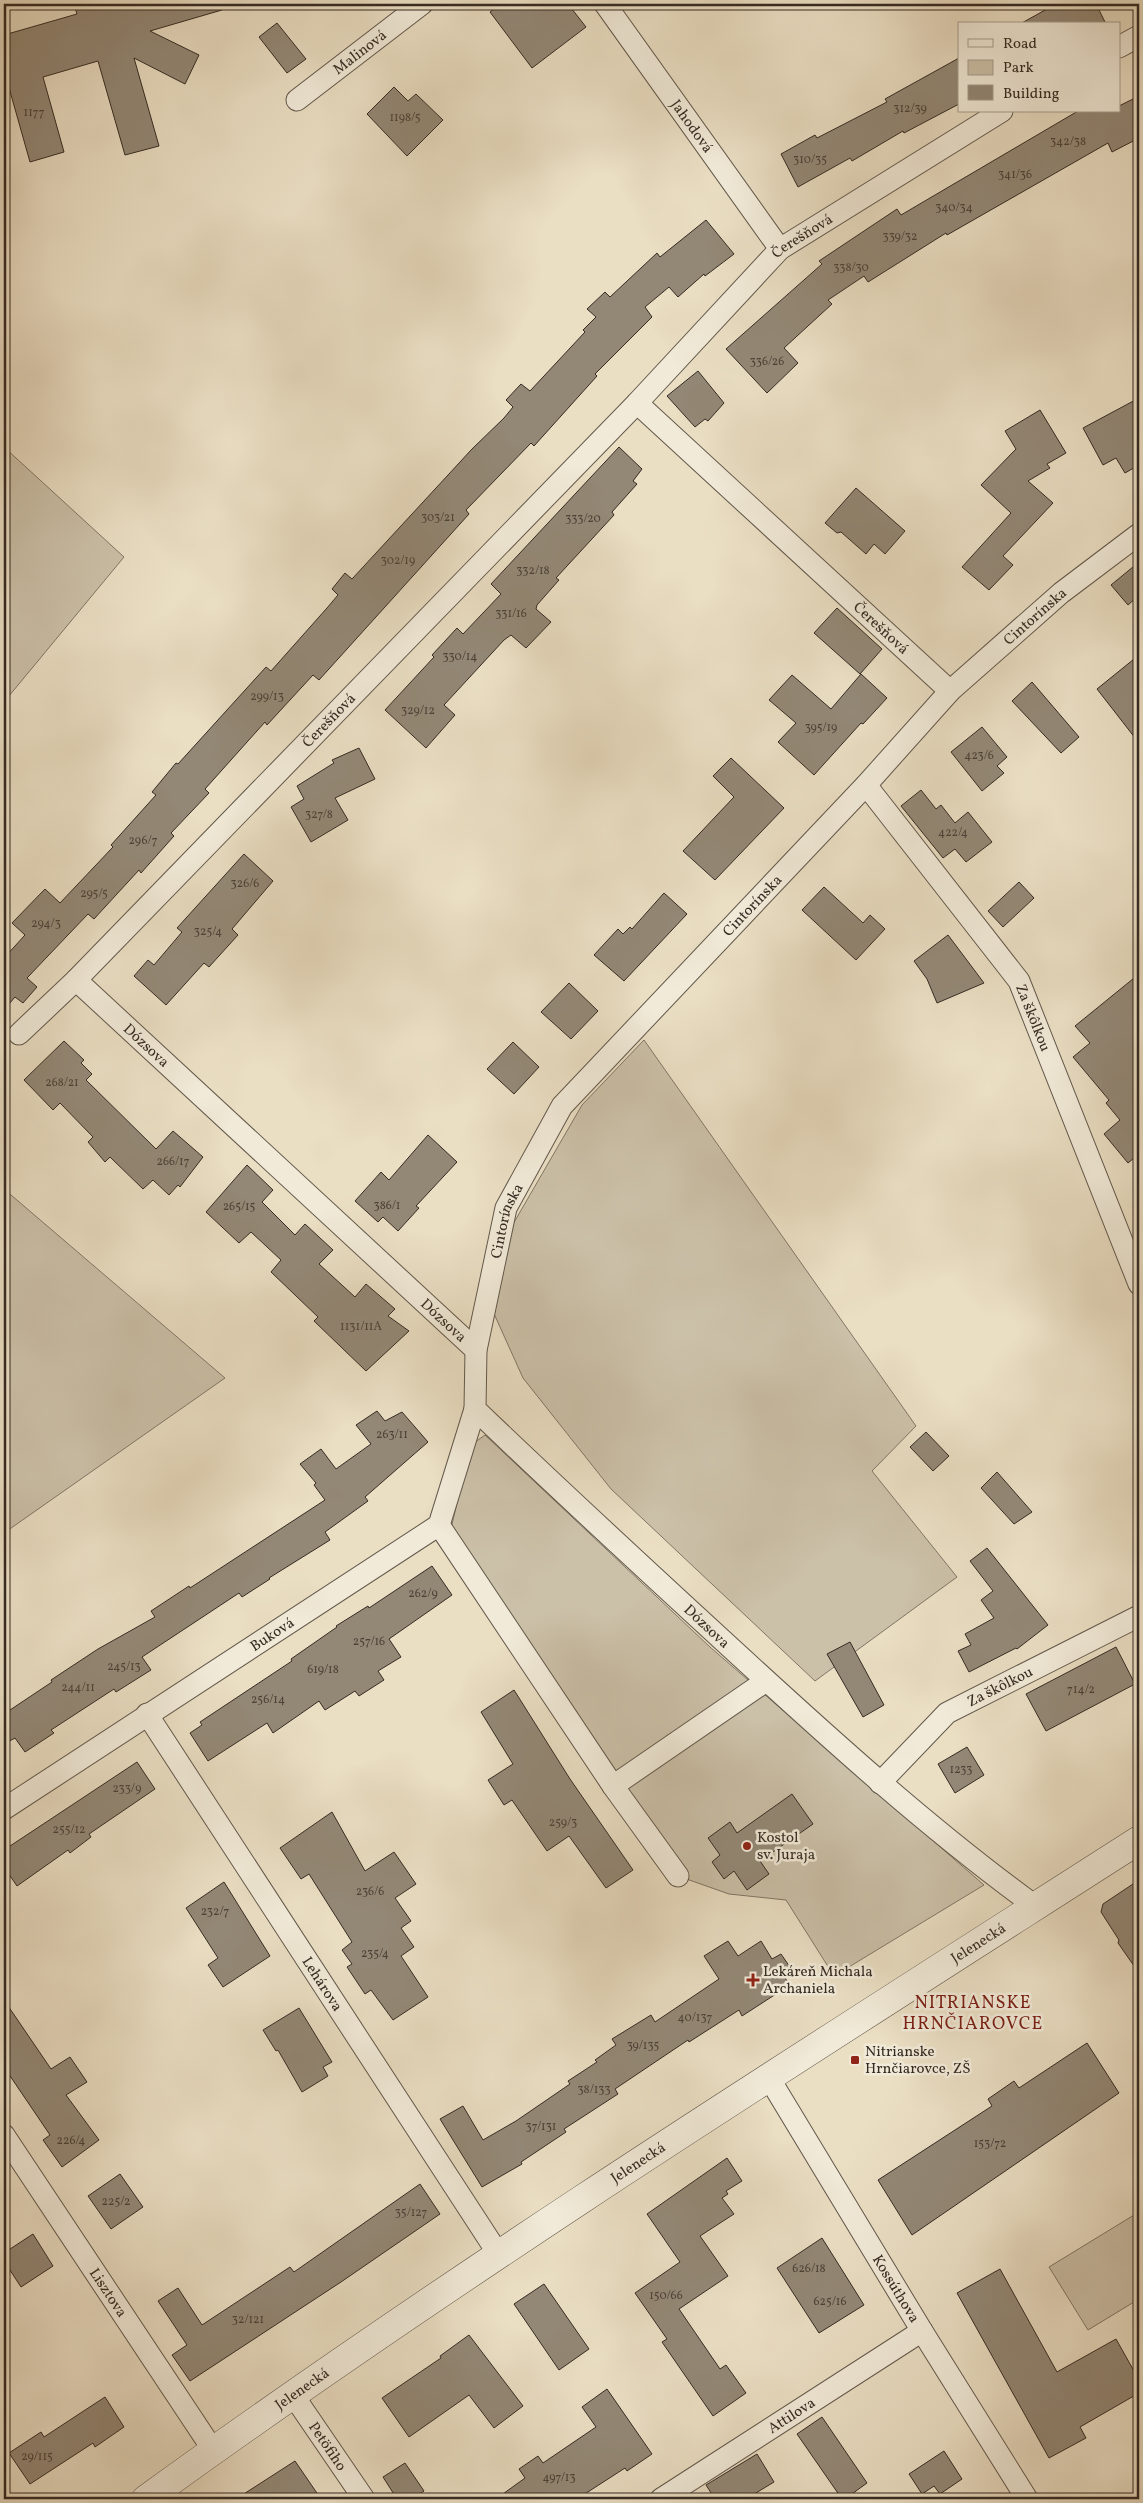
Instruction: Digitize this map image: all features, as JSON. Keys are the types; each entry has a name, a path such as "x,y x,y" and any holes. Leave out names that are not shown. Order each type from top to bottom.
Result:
{"street":[{"name":"Malinová","path":"297,100 422,4"},
{"name":"Jahodová","path":"605,4 780,249"},
{"path":"1120,46 1139,36"},
{"name":"Čerešňová","path":"19,1034 76,980 637,403 780,249 1000,112"},
{"name":"Čerešňová","path":"637,403 950,691"},
{"name":"Cintorínska","path":"476,1350 506,1208 562,1106 866,785 950,691 1061,593 1139,534"},
{"name":"Za škôlkou","path":"866,785 1019,981 1139,1284"},
{"name":"Dózsova","path":"76,980 476,1350 475,1409 766,1681 880,1782 1035,1906"},
{"path":"475,1409 439,1524 613,1786 678,1876"},
{"name":"Buková","path":"4,1809 439,1524"},
{"name":"Za škôlkou","path":"880,1782 947,1713 1139,1616"},
{"path":"613,1786 766,1681"},
{"name":"Lehárova","path":"147,1714 499,2255"},
{"name":"Jelenecká","path":"146,2499 292,2395 499,2255 769,2078 1139,1840"},
{"name":"Kossúthova","path":"769,2078 922,2331 1027,2499"},
{"name":"Lisztova","path":"4,2135 213,2450"},
{"name":"Attilova","path":"661,2499 687,2492 922,2331"},
{"name":"Petöfiho","path":"292,2395 364,2499"}],"green space":[{"path":"4,447 124,557 4,702"},
{"path":"644,1040 916,1426 872,1471 957,1577 815,1681 611,1489 523,1378 491,1307 498,1250 582,1105"},
{"path":"4,1189 225,1378 4,1533"},
{"path":"485,1435 710,1647 984,1885 834,1976 786,1900 729,1894 678,1876 448,1541 471,1445"},
{"path":"1139,2212 1139,2299 1088,2330 1049,2267"}],"building":[{"path":"74,4 222,4 222,10 150,31 199,55 185,84 134,58 159,146 125,155 98,61 43,77 64,152 30,162 4,70 4,35 77,14"},
{"path":"500,4 568,4 586,27 532,68 490,12"},
{"path":"1056,4 1096,4 1105,22 1024,22"},
{"path":"277,23 306,59 287,73 259,37"},
{"path":"958,59 958,105 904,133 903,131 852,161 850,158 798,187 781,154 815,135 817,138 887,102 885,99"},
{"path":"394,87 408,101 416,94 443,120 407,156 367,114"},
{"path":"1139,96 1139,138 1112,152 1108,143 947,235 946,233 868,282 864,276 828,300 832,304 784,348 798,363 767,393 726,349 822,264 819,261 897,209 901,215 1076,112 1120,112 1120,106"},
{"path":"706,220 734,254 705,276 704,274 678,297 669,287 645,307 652,317 595,374 597,376 534,446 531,443 466,510 469,514 319,680 313,675 267,725 265,722 205,789 209,793 171,833 174,836 141,873 139,870 94,919 88,914 27,978 37,987 23,1003 15,997 4,1010 4,956 25,935 12,923 45,889 60,903 113,847 111,845 156,795 152,792 176,763 178,764 266,667 271,671 327,608 338,595 332,589 345,573 352,579 472,449 504,418 513,407 506,400 521,384 530,391 585,332 583,330 596,317 587,309 605,292 610,297 657,253 660,257"},
{"path":"698,371 724,403 708,421 705,419 695,427 667,396"},
{"path":"1139,398 1139,465 1125,473 1116,458 1103,465 1083,428"},
{"path":"1040,410 1066,453 1047,464 1050,468 1028,481 1053,503 1003,556 1013,565 989,590 962,567 1011,513 981,485 1016,449 1005,431"},
{"path":"619,447 642,469 633,481 637,484 612,512 614,515 556,578 559,580 537,605 536,609 551,622 526,648 511,635 504,640 444,705 455,715 426,748 385,710 434,657 432,655 457,628 463,634 501,594 491,584"},
{"path":"856,488 905,531 885,554 874,544 866,554 841,532 837,533 825,523"},
{"path":"1139,562 1139,595 1128,605 1111,585"},
{"path":"837,608 882,649 860,674 814,633"},
{"path":"1139,655 1139,743 1097,689"},
{"path":"861,674 887,698 863,724 861,723 814,775 778,742 796,723 769,700 792,675 831,709"},
{"path":"1032,682 1079,737 1061,753 1012,701"},
{"path":"982,727 1007,757 997,766 1004,773 982,791 951,752"},
{"path":"359,748 375,779 335,798 348,820 311,842 291,807 304,799 297,786 334,763 332,760"},
{"path":"731,758 784,808 715,880 683,851 734,797 713,776"},
{"path":"921,790 936,809 941,805 955,823 968,812 992,842 966,862 955,849 943,858 901,806"},
{"path":"244,854 273,881 232,929 238,935 209,967 204,963 166,1005 134,976 148,960 154,965 182,932 177,928"},
{"path":"1019,882 1034,898 1003,927 988,911"},
{"path":"824,887 863,923 870,915 885,929 856,960 802,910"},
{"path":"664,893 687,914 624,981 594,955 618,929 623,934 630,927 632,929"},
{"path":"948,935 984,983 937,1003 927,979 914,961"},
{"path":"1139,974 1139,1154 1128,1163 1104,1134 1120,1120 1106,1103 1109,1100 1073,1057 1090,1043 1075,1026"},
{"path":"569,983 598,1011 571,1039 541,1012"},
{"path":"64,1041 84,1060 81,1063 92,1074 86,1080 156,1149 173,1131 203,1157 180,1187 178,1185 169,1195 153,1180 143,1189 110,1157 105,1162 88,1142 93,1137 60,1103 53,1110 24,1080"},
{"path":"513,1042 539,1067 514,1094 487,1069"},
{"path":"428,1135 457,1162 416,1206 419,1208 398,1231 383,1217 378,1222 355,1201 381,1172 389,1180"},
{"path":"247,1165 273,1190 262,1202 295,1235 305,1224 333,1250 319,1264 355,1297 366,1284 395,1309 388,1316 409,1331 366,1371 314,1321 318,1317 271,1272 281,1260 251,1232 239,1243 206,1212"},
{"path":"377,1411 385,1421 402,1412 428,1442 365,1497 368,1501 325,1532 330,1540 242,1597 239,1593 142,1657 151,1670 116,1692 114,1689 51,1730 54,1733 25,1752 15,1738 4,1744 4,1714 98,1649 155,1617 151,1611 189,1586 190,1588 325,1500 314,1485 316,1483 300,1464 321,1449 336,1469 371,1444 356,1425"},
{"path":"926,1432 949,1456 933,1471 910,1447"},
{"path":"997,1472 1032,1512 1014,1524 981,1488"},
{"path":"987,1548 1048,1625 1017,1649 969,1672 958,1651 971,1645 965,1634 994,1618 981,1600 993,1591 970,1561"},
{"path":"432,1566 452,1595 389,1639 401,1657 378,1671 384,1680 359,1696 355,1691 325,1710 319,1701 273,1733 267,1723 208,1761 190,1733 202,1725 200,1722 292,1661 291,1659 336,1626 368,1606 369,1608"},
{"path":"850,1642 884,1705 863,1717 827,1654"},
{"path":"1116,1647 1135,1684 1046,1731 1026,1694"},
{"path":"514,1690 570,1779 633,1870 606,1888 569,1836 547,1851 512,1800 504,1805 488,1780 513,1764 481,1712"},
{"path":"967,1747 984,1775 955,1793 938,1764"},
{"path":"137,1762 155,1789 89,1834 91,1837 70,1853 68,1850 17,1886 4,1867 4,1850"},
{"name":"Kostol sv. Juraja","path":"792,1794 813,1824 760,1861 769,1874 747,1890 734,1871 724,1879 712,1862 720,1855 708,1838 730,1822 737,1833"},
{"path":"332,1812 365,1871 394,1852 416,1884 395,1898 411,1921 401,1928 414,1947 401,1956 428,1997 393,2020 371,1990 365,1994 347,1967 352,1964 342,1950 352,1942 309,1874 301,1879 280,1848"},
{"path":"1139,1880 1139,1973 1118,1943 1119,1940 1101,1912 1103,1904"},
{"path":"224,1882 270,1956 223,1987 208,1965 218,1958 186,1908"},
{"path":"728,1941 738,1956 761,1941 772,1959 781,1954 792,1970 783,1975 790,1985 742,2016 739,2010 689,2042 688,2040 615,2089 618,2094 564,2129 566,2132 521,2162 522,2164 482,2187 440,2119 463,2106 483,2140 516,2121 570,2084 568,2081 597,2062 595,2060 616,2045 612,2039 651,2015 655,2022 719,1979 704,1956"},
{"path":"4,2000 51,2069 70,2057 87,2082 66,2095 99,2140 62,2167 43,2140 50,2135 4,2067"},
{"path":"299,2008 332,2062 323,2067 328,2076 302,2092 278,2050 276,2051 263,2030"},
{"path":"1087,2043 1119,2093 912,2235 878,2180 992,2106 988,2099 1014,2081 1019,2088"},
{"path":"727,2158 742,2181 726,2191 728,2194 722,2198 734,2214 700,2236 728,2276 679,2309 720,2369 726,2365 746,2393 713,2416 662,2342 667,2339 635,2293 680,2262 647,2214"},
{"path":"120,2174 143,2207 111,2229 88,2196"},
{"path":"420,2184 440,2214 341,2282 190,2381 172,2355 187,2345 158,2301 178,2288 202,2325 290,2267 294,2272"},
{"path":"33,2234 53,2266 21,2287 4,2261 4,2253"},
{"path":"822,2238 864,2305 819,2333 777,2268"},
{"path":"1000,2269 1057,2372 1116,2339 1139,2380 1139,2393 1080,2427 1086,2438 1049,2458 957,2293"},
{"path":"544,2284 589,2349 559,2370 514,2304"},
{"path":"469,2335 523,2406 494,2428 469,2395 409,2437 382,2398 441,2358 440,2356"},
{"path":"607,2389 652,2454 627,2471 625,2468 577,2499 496,2499 525,2478 519,2469 538,2456 543,2463 596,2427 582,2407"},
{"path":"105,2397 124,2427 95,2447 93,2443 30,2484 9,2453 41,2432 44,2437"},
{"path":"822,2417 867,2483 845,2499 842,2499 797,2434"},
{"path":"944,2451 962,2479 940,2494 934,2486 922,2494 909,2474"},
{"path":"757,2454 774,2482 746,2499 715,2499 706,2485"},
{"path":"295,2461 321,2499 236,2499"},
{"path":"405,2463 424,2491 412,2499 397,2499 383,2477"}],"place":[{"name":"Kostol sv. Juraja","path":"747,1846"},
{"name":"Lekáreň Michala Archaniela","path":"753,1980"},
{"name":"Nitrianske Hrnčiarovce, ZŠ","path":"855,2060"}],"district":[{"name":"NITRIANSKE HRNČIAROVCE","path":"973,2012"}]}
